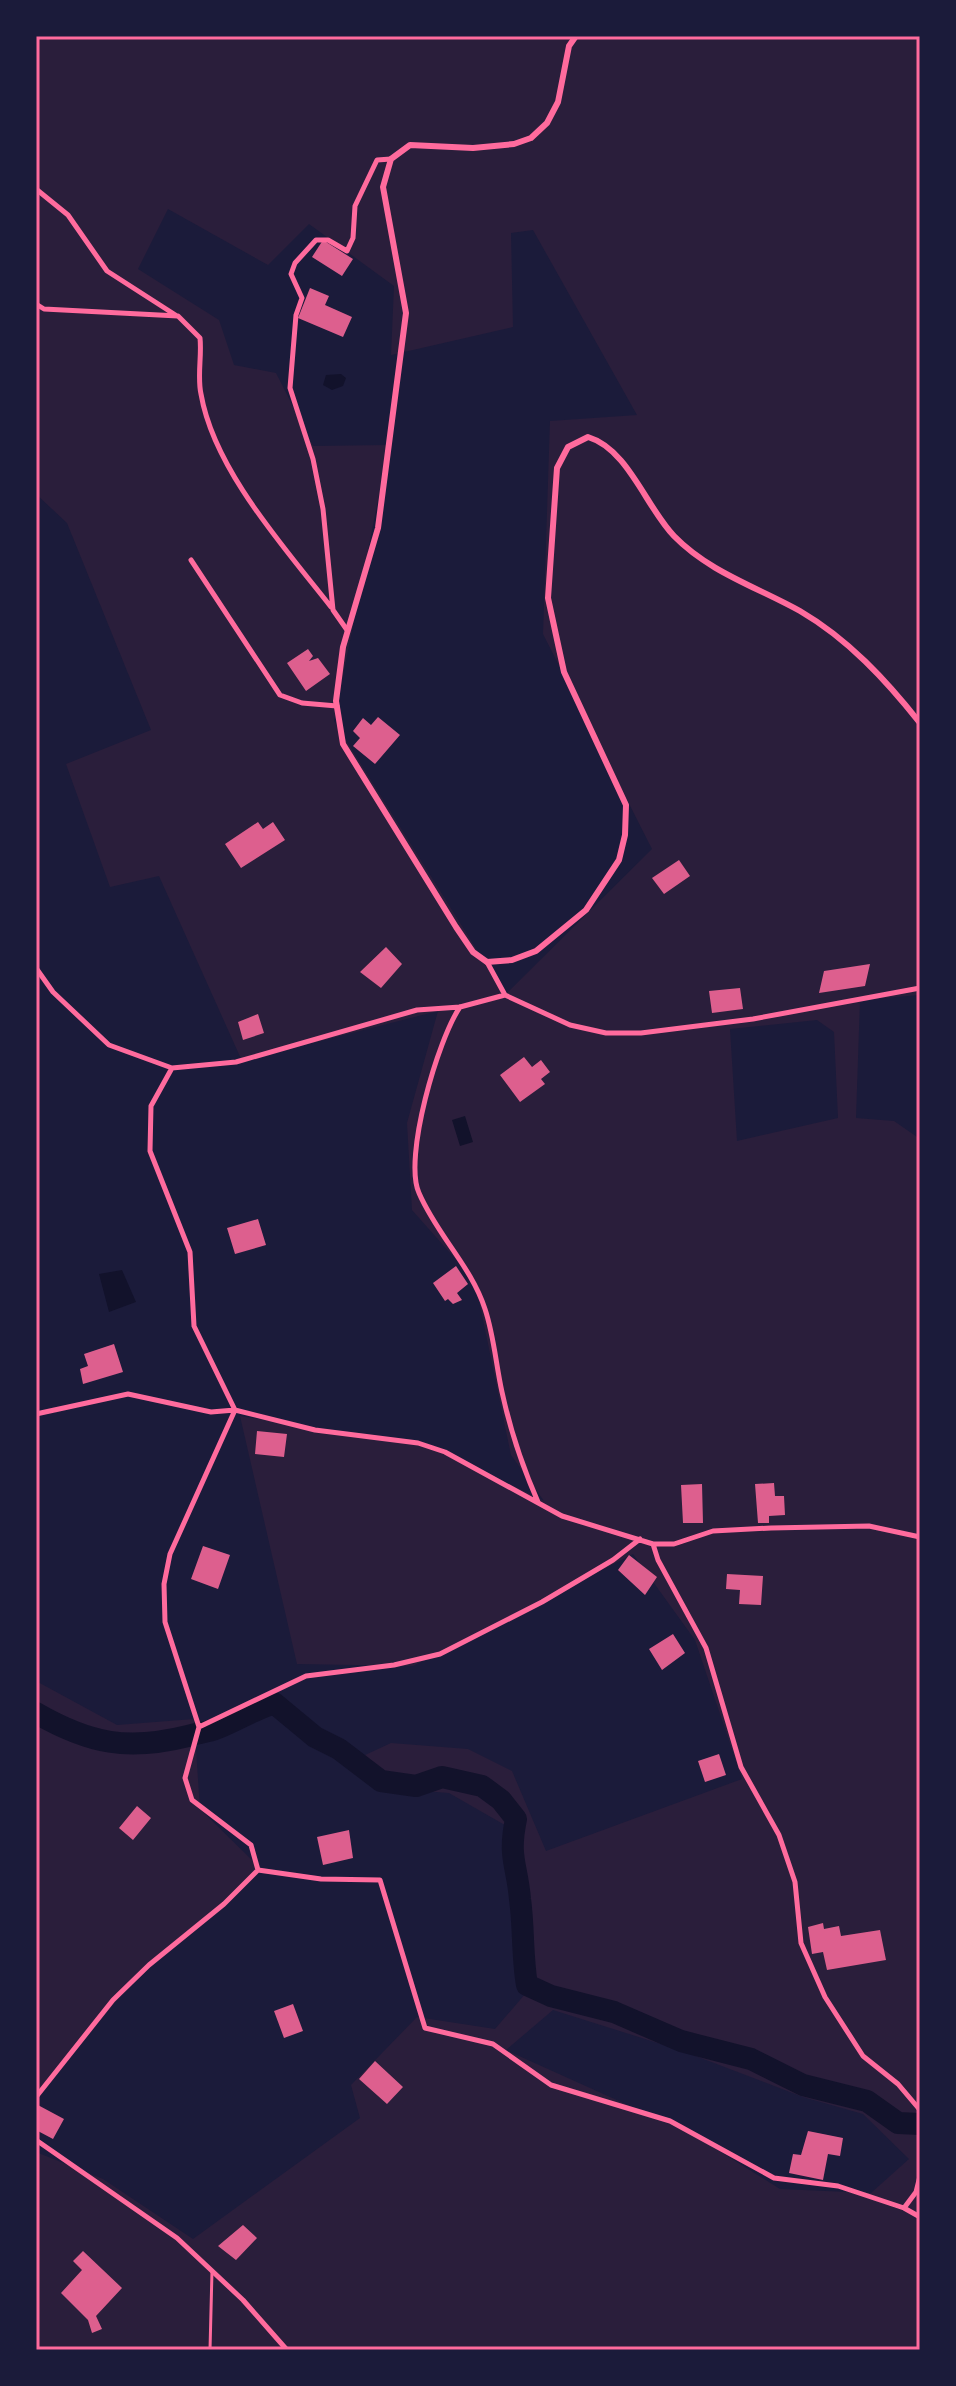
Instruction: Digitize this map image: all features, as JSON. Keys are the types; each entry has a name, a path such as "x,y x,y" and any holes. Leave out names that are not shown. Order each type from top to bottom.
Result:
{"street":[{"path":"333,610 323,509 313,459 290,388 296,315 302,298 291,274 295,263 316,240 328,240 347,251 353,238 355,206 377,160 391,159 410,145 473,148 514,144 531,138 547,123 558,102 569,46 576,36"},
{"path":"391,159 383,187 406,313 378,528 347,630 337,706 343,744 456,927 473,952 487,962 505,995 570,1025 606,1033 641,1033 753,1019 920,988"},
{"path":"36,189 68,215 107,271 178,316 200,338 200,392 215,441 262,518 347,630"},
{"path":"36,304 44,309 178,316"},
{"path":"487,962 512,960 536,951 586,910 619,860 625,835 626,805 564,672 548,598 557,468 568,447 588,437 605,442 650,508 676,538 708,565 802,612 879,671 920,723"},
{"path":"191,560 280,695 302,703 337,706"},
{"path":"36,968 53,992 109,1045 172,1068 236,1062 417,1010 460,1007 505,995"},
{"path":"460,1007 447,1026 420,1119 416,1189 427,1211 475,1281 486,1312 503,1395 538,1502"},
{"path":"172,1068 151,1106 150,1151 190,1252 194,1326 235,1410"},
{"path":"36,1414 128,1394 211,1412 235,1410 315,1430 418,1443 445,1452 562,1516 653,1544 674,1544 713,1531 771,1528 869,1526 920,1537"},
{"path":"235,1410 170,1554 164,1584 171,1645 199,1727 188,1757 185,1778 192,1800 251,1845 258,1870"},
{"path":"199,1727 306,1676 380,1667 440,1654 542,1602 613,1560 640,1539"},
{"path":"653,1544 658,1560 706,1648 741,1767 779,1835 795,1882 801,1943 825,1997 863,2056 898,2084 920,2110"},
{"path":"36,2097 113,2000 149,1965 224,1904 258,1870"},
{"path":"258,1870 321,1879 380,1880 425,2028 493,2044 551,2085 670,2121 774,2178 838,2186 904,2208 920,2217"},
{"path":"36,2140 177,2238 287,2350"},
{"path":"904,2208 916,2192 920,2176"}],"lane":[{"path":"210,2350 212,2271"}],"shaded area":[{"path":"36,36 920,36 920,995 860,1000 856,1118 894,1121 920,1139 920,2350 36,2350 36,2152 103,2179 193,2239 360,2118 351,2085 417,2017 495,2029 526,1993 510,1828 449,1793 386,1788 363,1756 391,1743 468,1749 512,1771 546,1851 742,1779 695,1640 633,1554 413,1666 297,1664 240,1416 432,1446 544,1501 511,1455 475,1281 412,1210 407,1123 438,1011 242,1061 159,876 110,887 66,764 151,730 67,523 36,494","holes":["168,209 268,265 309,224 394,286 391,355 513,327 511,233 533,230 637,415 550,421 543,634 652,849 505,995 334,721 389,445 313,446 276,373 234,365 219,320 138,269","817,1020 834,1032 838,1118 737,1141 730,1029","553,2010 680,2050 803,2097 863,2114 909,2159 871,2193 780,2189 692,2134 506,2050"]},
{"path":"341,374 346,378 343,386 332,390 323,385 326,375"},
{"path":"465,1116 473,1142 460,1146 452,1120"},
{"path":"122,1270 136,1302 109,1312 99,1274"},
{"path":"36,1681 117,1725 194,1719 200,1809 261,1869 136,1977 36,2099"}],"building":[{"path":"323,240 353,259 342,276 312,257"},
{"path":"310,288 329,296 325,305 352,317 343,337 298,318"},
{"path":"308,649 313,656 309,661 318,658 330,674 306,691 287,663"},
{"path":"378,717 400,735 375,764 353,746 360,738 353,731 363,718 371,725"},
{"path":"258,822 263,829 273,822 285,840 241,868 225,844"},
{"path":"679,860 690,876 664,894 652,878"},
{"path":"386,947 402,964 381,988 360,972"},
{"path":"870,964 865,986 819,993 824,971"},
{"path":"740,988 743,1009 712,1013 709,991"},
{"path":"258,1014 264,1033 243,1040 238,1022"},
{"path":"524,1057 532,1067 541,1060 550,1072 541,1079 545,1084 520,1102 500,1075"},
{"path":"258,1219 266,1245 235,1254 227,1228"},
{"path":"456,1266 468,1284 457,1293 462,1300 453,1304 448,1299 445,1301 433,1283"},
{"path":"114,1344 123,1372 83,1384 80,1369 88,1366 84,1354"},
{"path":"257,1431 287,1434 284,1457 255,1454"},
{"path":"774,1483 775,1496 784,1496 785,1515 769,1516 769,1523 758,1523 755,1484"},
{"path":"702,1484 703,1523 683,1523 681,1485"},
{"path":"203,1546 230,1555 218,1589 191,1579"},
{"path":"629,1555 657,1577 645,1595 618,1570"},
{"path":"727,1574 763,1576 761,1605 739,1604 740,1590 726,1589"},
{"path":"673,1634 685,1653 662,1670 649,1649"},
{"path":"719,1754 726,1775 705,1782 698,1761"},
{"path":"137,1806 151,1818 133,1840 119,1828"},
{"path":"349,1830 353,1858 323,1865 317,1837"},
{"path":"823,1923 824,1929 839,1926 841,1936 880,1930 886,1960 827,1970 823,1952 812,1954 808,1927"},
{"path":"293,2004 303,2031 284,2038 274,2011"},
{"path":"375,2061 403,2087 387,2104 359,2079"},
{"path":"36,2104 64,2119 53,2139 36,2130"},
{"path":"808,2131 843,2138 840,2156 828,2154 823,2180 789,2173 793,2154 801,2155"},
{"path":"243,2225 257,2238 236,2260 218,2246"},
{"path":"83,2251 122,2288 96,2316 102,2329 92,2333 88,2320 61,2293 82,2270 73,2261"}],"waterway":[{"path":"36,1713 92,1738 147,1743 211,1731 274,1703 315,1737 339,1749 381,1781 416,1786 442,1777 482,1786 501,1800 516,1819 513,1852 527,1985 551,1996 614,2012 681,2041 751,2059 803,2085 867,2101 898,2123 920,2124"}]}
